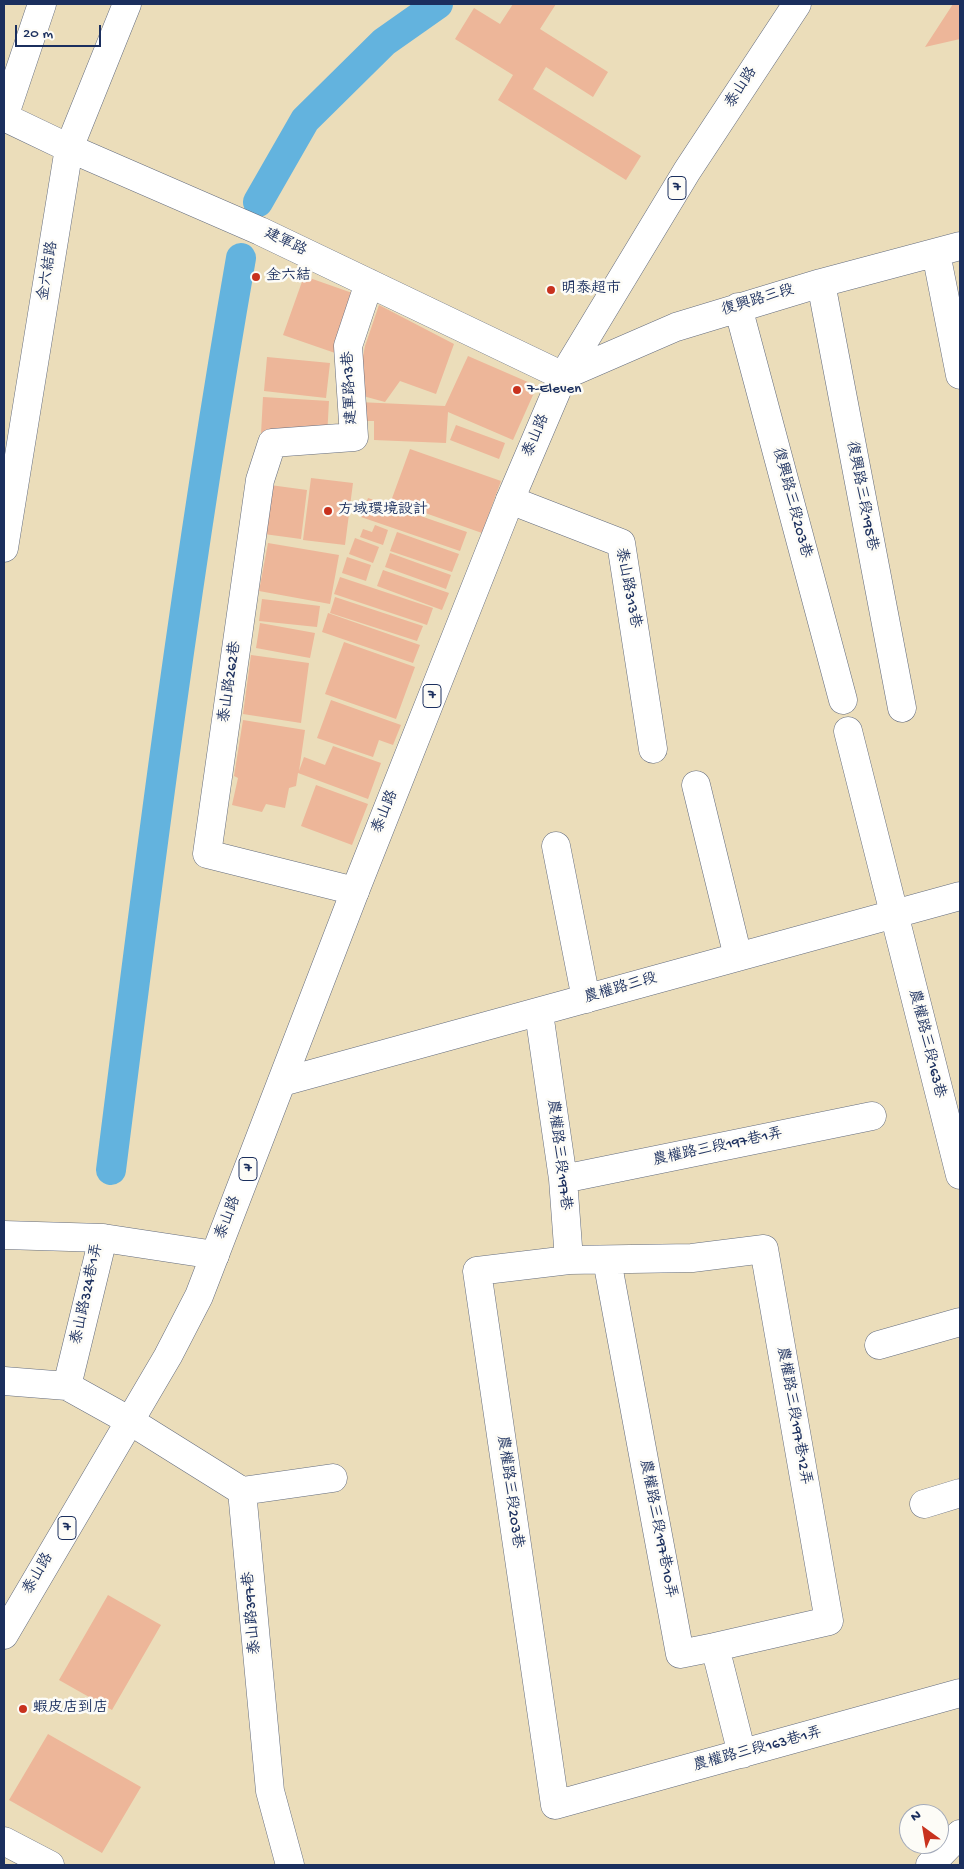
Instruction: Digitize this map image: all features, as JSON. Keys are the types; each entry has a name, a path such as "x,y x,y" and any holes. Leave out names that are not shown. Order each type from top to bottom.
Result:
{"street":[{"path":"4,117 42,4"},
{"name":"金六結路","path":"4,548 69,148 127,4"},
{"name":"泰山路","path":"4,1635 130,1420 199,1296 355,891 510,500 563,376 687,171 797,4"},
{"name":"建軍路","path":"4,117 69,148 260,231 563,376"},
{"path":"948,250 960,375"},
{"name":"復興路三段","path":"563,376 676,326 821,283 948,250"},
{"name":"建軍路13巷","path":"354,437 348,346 369,283"},
{"name":"復興路三段195巷","path":"821,283 902,708"},
{"name":"復興路三段203巷","path":"738,307 843,700"},
{"name":"泰山路262巷","path":"354,437 272,443 260,480 207,854 355,891"},
{"name":"泰山路313巷","path":"510,500 621,543 653,749"},
{"name":"農權路三段163巷","path":"848,731 892,913 960,1176"},
{"path":"696,785 738,956"},
{"path":"556,846 586,999"},
{"name":"農權路三段","path":"282,1082 539,1013 892,913 960,896"},
{"name":"農權路三段197巷","path":"539,1013 563,1179 570,1260"},
{"name":"農權路三段197巷1弄","path":"563,1179 872,1116"},
{"name":"泰山路324巷1弄","path":"4,1235 102,1238 67,1386"},
{"path":"102,1238 215,1255"},
{"name":"農權路三段197巷12弄","path":"607,1260 692,1258 764,1249 829,1621 715,1647"},
{"path":"570,1260 607,1260"},
{"name":"農權路三段203巷","path":"555,1805 477,1271 570,1260"},
{"name":"農權路三段197巷10弄","path":"607,1260 680,1654 715,1647"},
{"path":"879,1345 960,1322"},
{"path":"4,1381 67,1386 130,1420 242,1491 332,1478"},
{"name":"泰山路397巷","path":"242,1491 270,1791 290,1865"},
{"path":"924,1504 960,1493"},
{"path":"715,1647 742,1754"},
{"name":"農權路三段163巷1弄","path":"555,1805 960,1694"},
{"path":"930,1865 960,1834"},
{"path":"4,1841 50,1865"}],"building":[{"path":"513,4 556,4 540,29 608,72 593,97 546,67 533,89 641,156 626,180 498,100 513,75 455,39 474,8 500,24"},
{"path":"953,4 960,4 960,39 925,47"},
{"path":"304,276 358,295 338,354 283,335"},
{"path":"379,305 454,344 436,394 400,381 385,402 363,396 361,366 365,346"},
{"path":"468,356 537,386 513,440 448,412 446,443 374,440 374,421 358,421 358,402 445,406"},
{"path":"267,357 330,363 326,398 264,391"},
{"path":"263,397 329,401 327,437 261,434"},
{"path":"456,425 505,443 499,459 450,440"},
{"path":"410,449 501,481 482,533 391,501"},
{"name":"方域環境設計","path":"311,478 353,483 345,545 303,540"},
{"path":"270,485 307,490 301,539 264,534"},
{"path":"368,498 467,532 460,551 361,517"},
{"path":"375,525 388,530 383,545 360,537 363,529 372,532"},
{"path":"397,532 459,554 452,572 390,551"},
{"path":"355,538 379,547 373,563 349,554"},
{"path":"268,543 339,555 330,604 259,591"},
{"path":"390,553 451,575 446,589 385,567"},
{"path":"347,557 371,565 366,581 342,573"},
{"path":"383,570 449,593 442,610 377,586"},
{"path":"340,577 433,608 427,625 334,594"},
{"path":"335,597 423,626 417,641 330,613"},
{"path":"262,599 320,606 317,627 259,621"},
{"path":"328,613 420,645 413,663 322,632"},
{"path":"260,623 315,633 310,658 256,648"},
{"path":"344,642 415,667 396,719 325,694"},
{"path":"251,655 309,663 301,723 243,714"},
{"path":"331,700 401,725 393,745 379,740 373,757 317,738"},
{"path":"243,720 305,730 299,771 304,757 325,765 333,746 381,763 368,799 298,773 296,786 289,788 285,808 266,804 262,812 232,805 238,778 234,776"},
{"path":"316,785 368,804 352,845 301,826"},
{"path":"108,1595 161,1625 112,1710 59,1680"},
{"path":"48,1734 141,1787 102,1853 9,1800"}],"waterway":[{"path":"258,202 305,120 384,42 438,4"},
{"path":"111,1170 155,828 187,600 241,258"}],"place":[{"name":"金六結","path":"256,277"},
{"name":"明泰超市","path":"551,290"},
{"name":"7-Eleven","path":"517,390"},
{"name":"方域環境設計","path":"328,511"},
{"name":"蝦皮店到店","path":"23,1709"}]}
